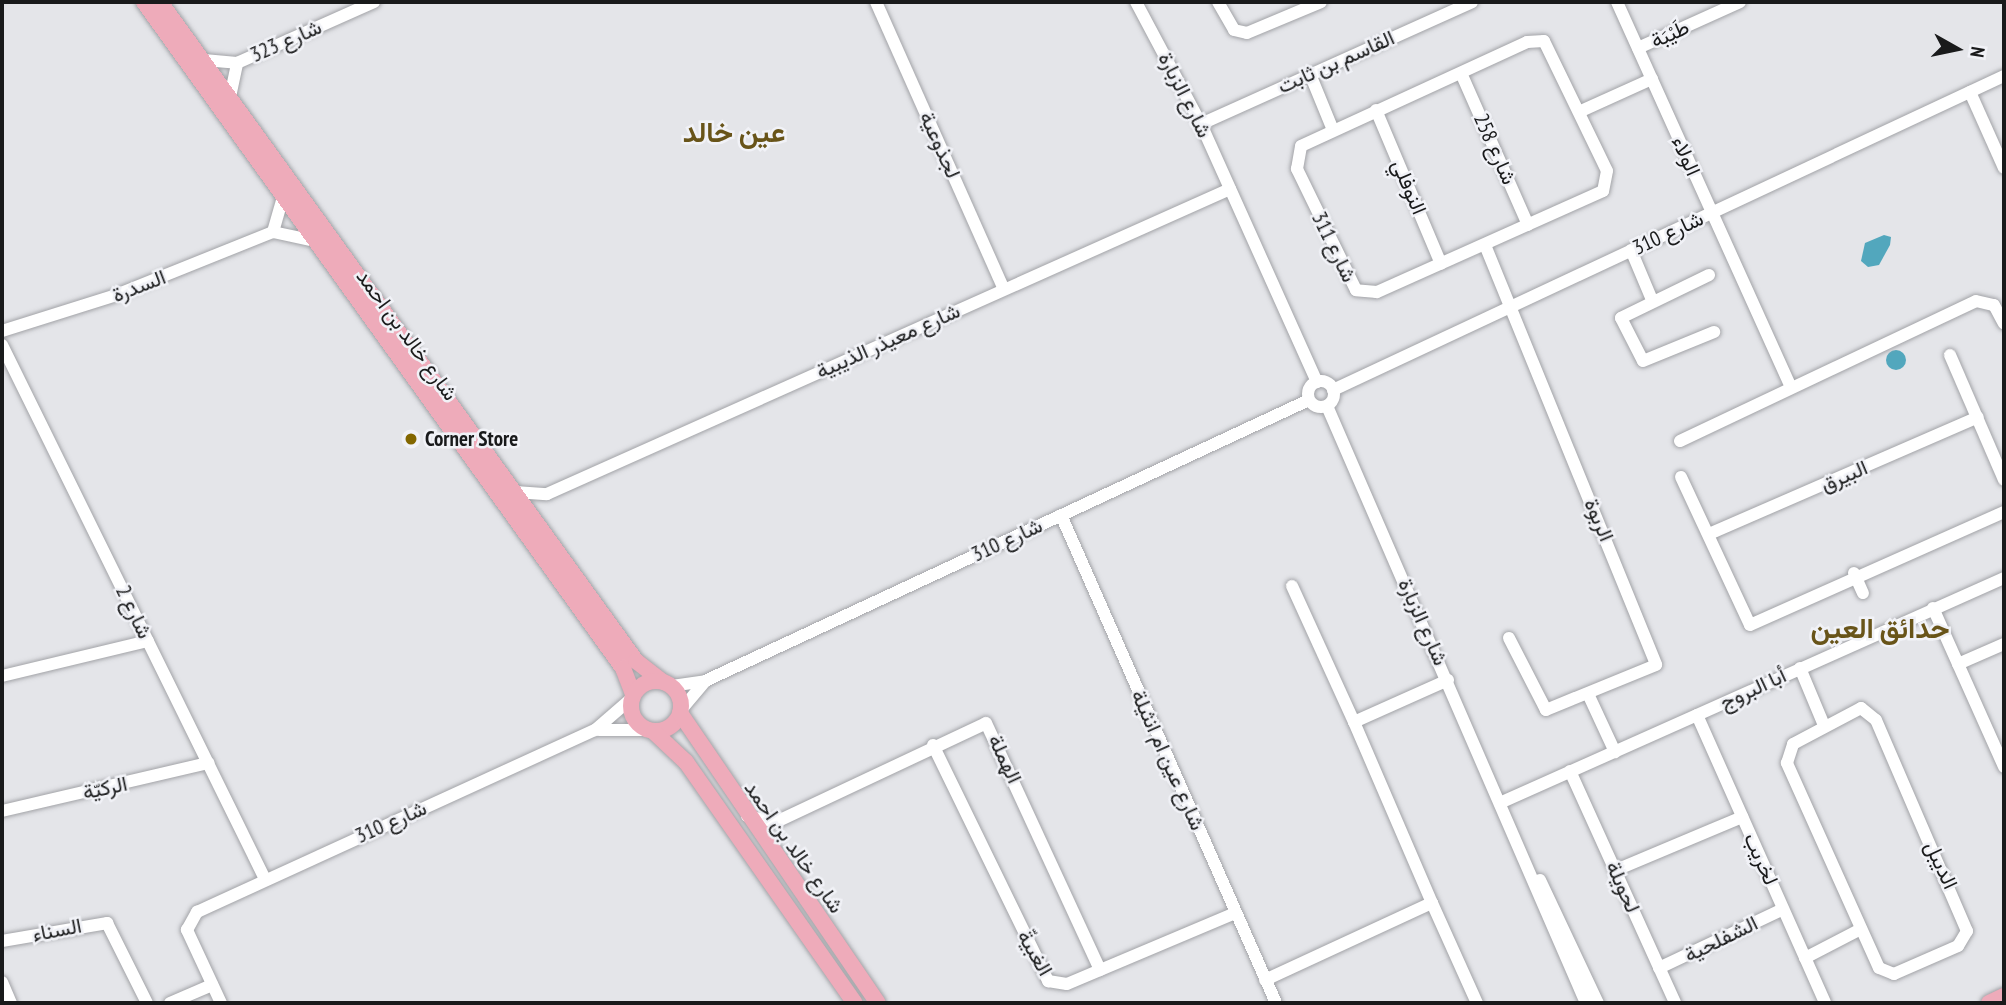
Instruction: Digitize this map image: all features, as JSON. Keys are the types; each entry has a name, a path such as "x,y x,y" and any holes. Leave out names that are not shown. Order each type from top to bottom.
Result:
{"main road":[{"name":"شارع خالد بن احمد","path":"144,2 623,668 632,696"},
{"name":"شارع خالد بن احمد","path":"160,2 635,661 666,684"},
{"path":"649,682 666,684 680,712 667,729 650,731 634,720 632,696 649,682"},
{"name":"شارع خالد بن احمد","path":"680,712 745,815 878,1003"},
{"name":"شارع خالد بن احمد","path":"650,731 686,762 855,1003"},
{"path":"1989,1003 2004,996"}],"street":[{"name":"شارع 323","path":"204,60 237,63 374,2"},
{"name":"لجذوعية","path":"876,2 1004,289"},
{"name":"شارع الزبارة","path":"1136,2 1201,124 1317,382"},
{"path":"1217,2 1234,30 1247,33 1321,2"},
{"name":"القاسم بن ثابت","path":"1201,124 1472,2"},
{"name":"الولاء","path":"1617,2 1791,387"},
{"name":"طَيْبَة","path":"1638,48 1740,2"},
{"name":"شارع 311","path":"1544,41 1581,111 1607,171 1606,185 1528,225 1377,292 1350,286 1295,160 1301,146 1461,73 1527,42 1544,41"},
{"name":"شارع 323","path":"230,97 237,63"},
{"name":"شارع 258","path":"1461,73 1528,225"},
{"path":"1310,74 1333,130"},
{"name":"شارع 310","path":"1333,390 2004,76"},
{"path":"1581,111 1652,79"},
{"path":"1970,93 2004,168"},
{"name":"النوفلي","path":"1376,110 1441,264"},
{"name":"شارع معيذر الذيبية","path":"514,492 547,494 1230,189"},
{"path":"282,196 273,232 313,240"},
{"name":"السدرة","path":"2,331 116,295 273,232"},
{"path":"1485,245 1511,305"},
{"path":"1631,250 1653,300"},
{"path":"1709,275 1653,300 1621,318 1640,360 1714,332"},
{"path":"1681,441 1976,301 1994,305 2004,324"},
{"name":"الربوة","path":"1509,638 1541,706 1553,711 1650,671 1657,657 1511,305"},
{"name":"شارع 2","path":"2,345 265,879"},
{"path":"1951,355 2004,480"},
{"path":"1317,382 1333,390 1327,406 1309,400 1317,382"},
{"name":"شارع 310","path":"666,684 705,681 1309,400"},
{"name":"شارع الزبارة","path":"1327,406 1502,802 1586,1003"},
{"name":"البيرق","path":"1709,534 1978,417"},
{"path":"1681,477 1750,625 1854,573 2004,512"},
{"path":"536,521 547,494"},
{"name":"شارع عين ام انثيلة","path":"1061,516 1276,1003"},
{"path":"1854,573 1863,593"},
{"name":"أبا البروج","path":"1502,802 2004,578"},
{"path":"1292,586 1477,1003"},
{"path":"1933,608 2004,767"},
{"path":"2,676 148,641"},
{"path":"1958,664 2004,644"},
{"path":"1800,668 1823,723"},
{"path":"1354,722 1448,680"},
{"name":"شارع 310","path":"680,712 705,681"},
{"name":"شارع 310","path":"212,985 187,930 190,920 265,879 595,730 632,696"},
{"path":"1589,696 1615,751"},
{"name":"الديبل","path":"1861,708 1873,716 1967,931 1958,946 1895,974 1879,968 1787,763 1793,744 1823,723 1861,708"},
{"name":"لخريب","path":"1697,715 1825,1003"},
{"name":"الهملة","path":"776,822 976,723 992,730 1100,970"},
{"name":"شارع 310","path":"595,730 650,731"},
{"name":"الغبيةّ","path":"933,745 1044,976 1067,984 1235,913"},
{"name":"الركيّة","path":"2,811 208,764"},
{"name":"لحويلة","path":"1570,771 1675,1003"},
{"path":"745,815 776,822 771,850"},
{"path":"1616,870 1742,817"},
{"name":"شارع الزبارة","path":"1518,839 1598,1003"},
{"path":"1265,980 1432,903"},
{"name":"الشفلحية","path":"1659,968 1783,909"},
{"name":"السناء","path":"2,941 107,923 147,1003"},
{"path":"1805,958 1861,929"},
{"path":"2,982 11,1003"},
{"path":"170,1003 212,985 221,1003"}],"water":[{"path":"1884,235 1891,237 1890,245 1879,265 1868,267 1861,261 1865,243"},
{"path":"1896,350 1903,353 1906,360 1903,367 1896,370 1889,367 1886,360 1889,353"}],"place":[{"name":"Corner Store","path":"411,439"}],"district":[{"name":"عين خالد","path":"734,132"},
{"name":"حدائق العين","path":"1880,628"}]}
